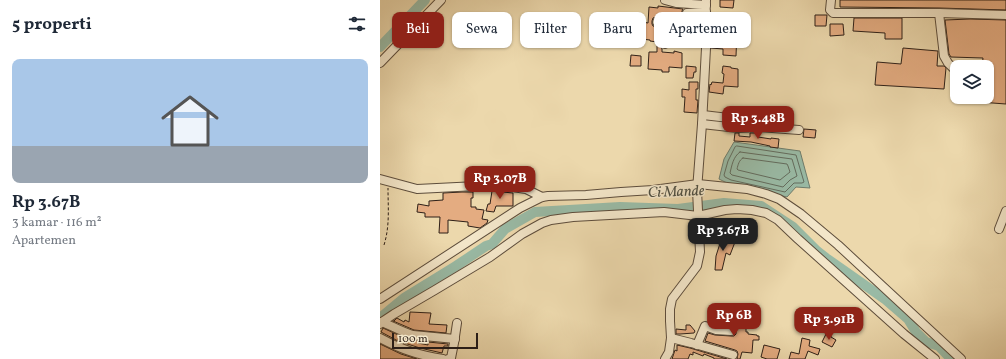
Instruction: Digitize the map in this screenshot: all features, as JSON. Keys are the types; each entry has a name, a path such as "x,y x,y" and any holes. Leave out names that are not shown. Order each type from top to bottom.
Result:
{"street":[{"path":"380,63 441,0"},
{"path":"665,0 676,4 706,6"},
{"path":"831,0 830,10 833,13 939,13 1006,15"},
{"path":"691,12 706,6"},
{"path":"939,13 944,56 950,65"},
{"path":"665,359 669,352 671,338 670,309 672,299 697,266 700,257 698,187 706,48"},
{"path":"702,115 737,119 746,115"},
{"path":"702,124 738,128 760,127 799,130"},
{"path":"384,180 417,189 497,185 526,189 542,197"},
{"path":"380,299 520,208 542,197 698,187 747,189 779,199 801,214 838,245 961,359"},
{"path":"381,323 490,257 522,234 542,223 551,220 573,217 664,212 698,214 737,209 752,210 766,214 778,220 898,329 935,359"},
{"path":"999,229 1006,211"},
{"path":"381,323 390,325 406,334 455,339"},
{"path":"448,359 451,356 457,323"},
{"path":"697,345 705,326 716,330 731,331"},
{"path":"380,338 403,350 431,358 443,359"},
{"path":"671,338 733,355"}],"path":[{"path":"384,180 388,225 384,245"}],"water":[{"path":"734,142 800,151 810,188 796,187 787,197 729,184 719,179 724,159"}],"building":[{"path":"720,0 734,0 733,8 720,7"},
{"path":"840,0 1006,0 1006,10 840,7"},
{"path":"658,6 683,9 682,12 654,12 652,24 654,26 654,42 650,41 646,40 646,23 648,23 649,7 658,8"},
{"path":"815,15 827,15 826,26 815,26"},
{"path":"854,18 902,18 902,39 885,39 885,33 853,31"},
{"path":"945,20 1006,20 1006,104 994,103 994,60 983,60 983,58 951,57 949,54"},
{"path":"830,24 843,24 844,35 830,36"},
{"path":"657,48 662,48 662,52 674,53 674,51 682,53 682,68 669,67 669,72 648,69 649,52 657,52"},
{"path":"711,48 736,48 736,56 723,55 723,49"},
{"path":"903,48 938,51 937,66 944,66 946,68 944,89 875,85 877,62 901,64"},
{"path":"631,55 641,56 641,66 630,66"},
{"path":"686,66 696,67 696,72 694,72 693,78 686,78"},
{"path":"723,66 738,69 738,87 724,86 723,94 709,92 710,84 711,85 712,82 723,83"},
{"path":"689,82 698,82 698,89 696,89 696,100 698,100 697,113 684,112 685,97 682,97 682,89 689,90"},
{"path":"804,129 816,130 815,138 803,137"},
{"path":"735,133 739,133 739,136 750,137 750,133 759,133 758,137 779,139 778,148 751,142 734,141"},
{"path":"492,191 513,193 513,206 496,206 494,212 486,211 488,204 490,204"},
{"path":"473,192 471,207 484,210 482,219 488,220 487,223 480,228 468,226 468,222 448,220 448,233 439,233 440,217 425,217 425,213 417,212 418,204 429,206 429,201 443,200 443,193"},
{"path":"722,237 735,242 730,255 726,253 722,270 715,270 716,256"},
{"path":"410,312 431,313 429,324 447,325 446,333 414,330 393,321 397,318 404,322 405,320 409,322"},
{"path":"719,317 732,317 732,322 746,323 746,332 748,332 748,334 759,336 759,340 753,340 752,353 742,352 740,359 737,359 737,351 705,341 708,333 731,336 736,334 736,329 734,326 717,325 712,323 712,321 720,322"},
{"path":"686,325 690,325 695,331 694,333 676,334 676,329 686,330"},
{"path":"383,328 407,339 419,341 418,343 428,345 428,342 448,344 448,346 444,346 442,353 420,348 398,341 381,332"},
{"path":"826,334 836,340 832,347 822,342"},
{"path":"802,338 810,340 809,346 820,349 818,355 808,351 805,359 789,359 791,352 799,354"},
{"path":"380,344 401,354 417,359 380,359"},
{"path":"677,345 727,359 714,359 704,354 703,356 693,352 693,355 690,354 688,359 672,359 675,350 677,351"},
{"path":"764,345 780,349 777,359 767,359 761,357"}],"waterway":[{"path":"380,47 425,0"},
{"name":"Ci Mande","path":"380,318 404,298 486,246 492,244 505,229 535,212 620,207 678,209 724,203 761,206 793,227 817,251 886,300 908,319 916,332 926,342 939,346 951,359"}]}
